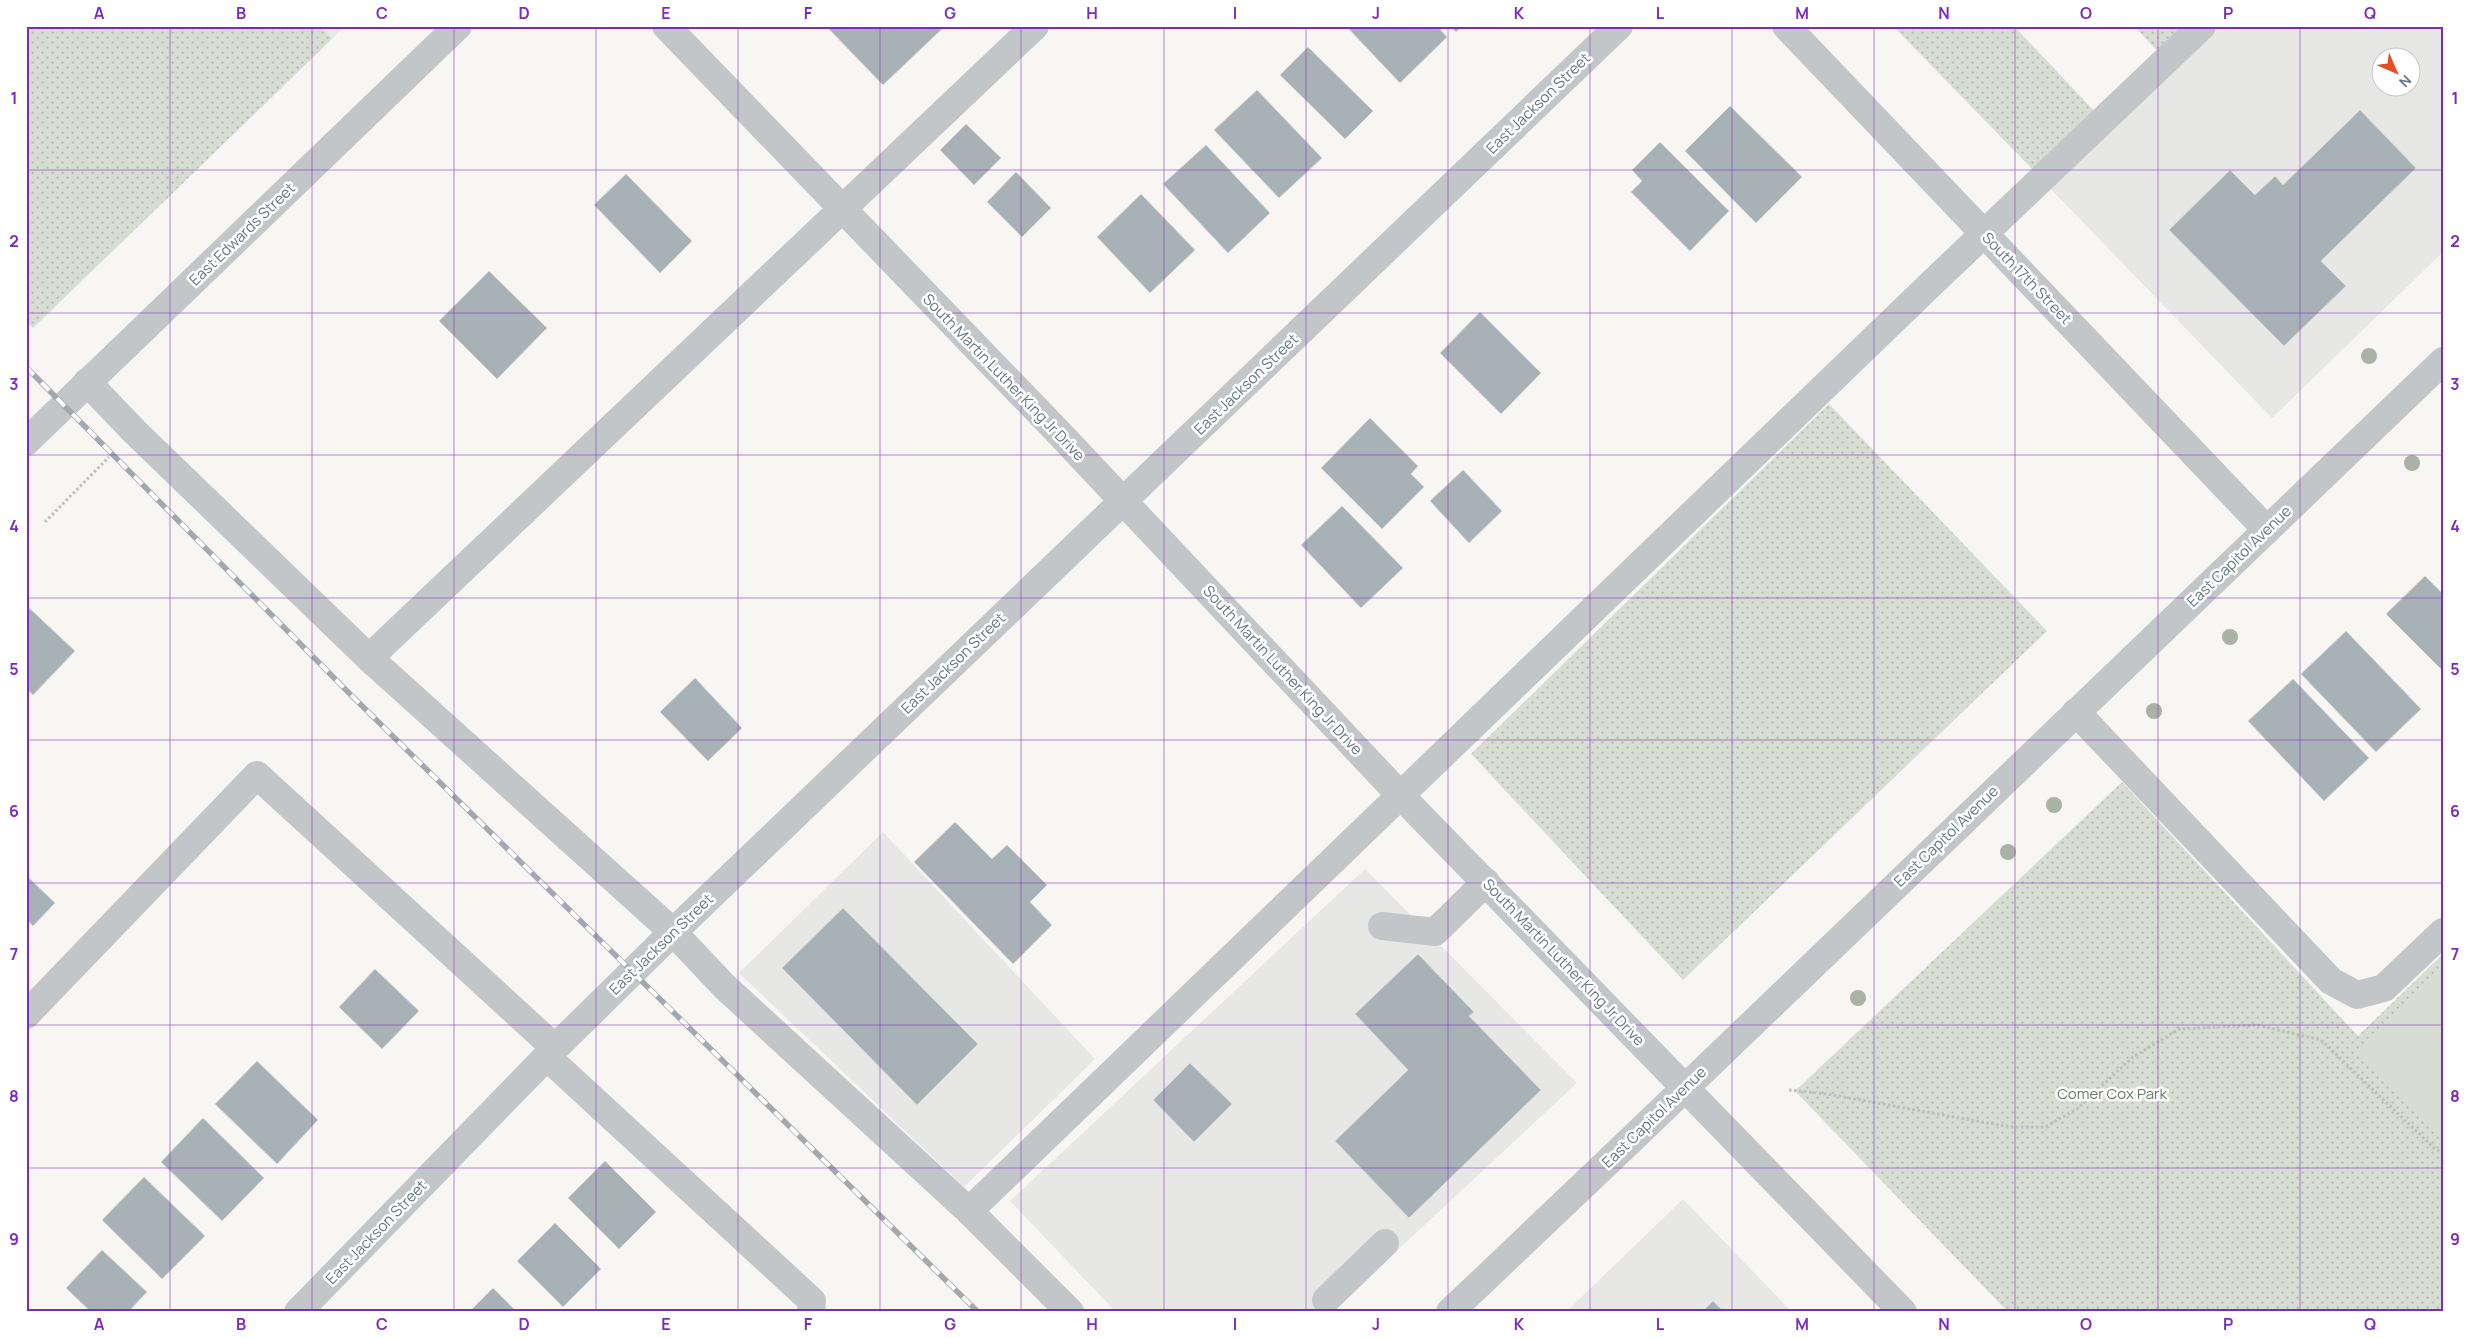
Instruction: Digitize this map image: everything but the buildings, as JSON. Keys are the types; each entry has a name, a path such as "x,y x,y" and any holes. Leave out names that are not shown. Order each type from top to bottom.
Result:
{"street":[{"name":"East Edwards Street","path":"26,442 458,26"},
{"name":"South Martin Luther King Jr Drive","path":"666,26 1124,501 1401,796 1903,1312"},
{"path":"368,658 1035,26"},
{"name":"East Jackson Street","path":"298,1312 551,1053 673,932 1619,26"},
{"name":"South 17th Street","path":"1786,26 2267,530"},
{"path":"970,1211 1984,233 2202,26"},
{"name":"East Capitol Avenue","path":"1450,1312 2443,361"},
{"path":"87,382 135,432 368,658 673,932 724,986 970,1211 1070,1312"},
{"path":"2076,712 2331,981 2357,996 2384,988 2443,932"},
{"path":"26,1015 258,776 812,1301 812,1312"},
{"path":"1382,926 1435,932 1486,882"},
{"path":"1326,1300 1385,1243"}],"path":[{"path":"45,522 135,432"},
{"path":"1790,1090 1826,1094 2010,1127 2045,1127 2077,1109 2133,1057 2179,1029 2257,1025 2321,1040 2434,1148 2443,1153"}],"shaded area":[{"path":"320,26 345,26 332,39"},
{"path":"2215,26 2443,26 2443,252 2272,418 2048,186"},
{"path":"883,832 1095,1059 964,1187 739,973"},
{"path":"1365,869 1577,1083 1331,1312 1116,1312 1010,1201"},
{"path":"1683,1199 1792,1312 1566,1312"}],"green space":[{"path":"26,26 320,26 332,39 33,328 26,322"},
{"path":"1893,26 2014,26 2097,114 2035,172"},
{"path":"2134,26 2186,26 2159,53"},
{"path":"1829,404 2047,631 1683,980 1471,754"},
{"name":"Comer Cox Park","path":"2122,782 2358,1036 2443,954 2443,1312 2008,1312 1795,1091"},
{"path":"2443,970 2443,1138 2441,1140 2357,1053"}],"railway":[{"path":"26,367 351,695 978,1312"}]}
